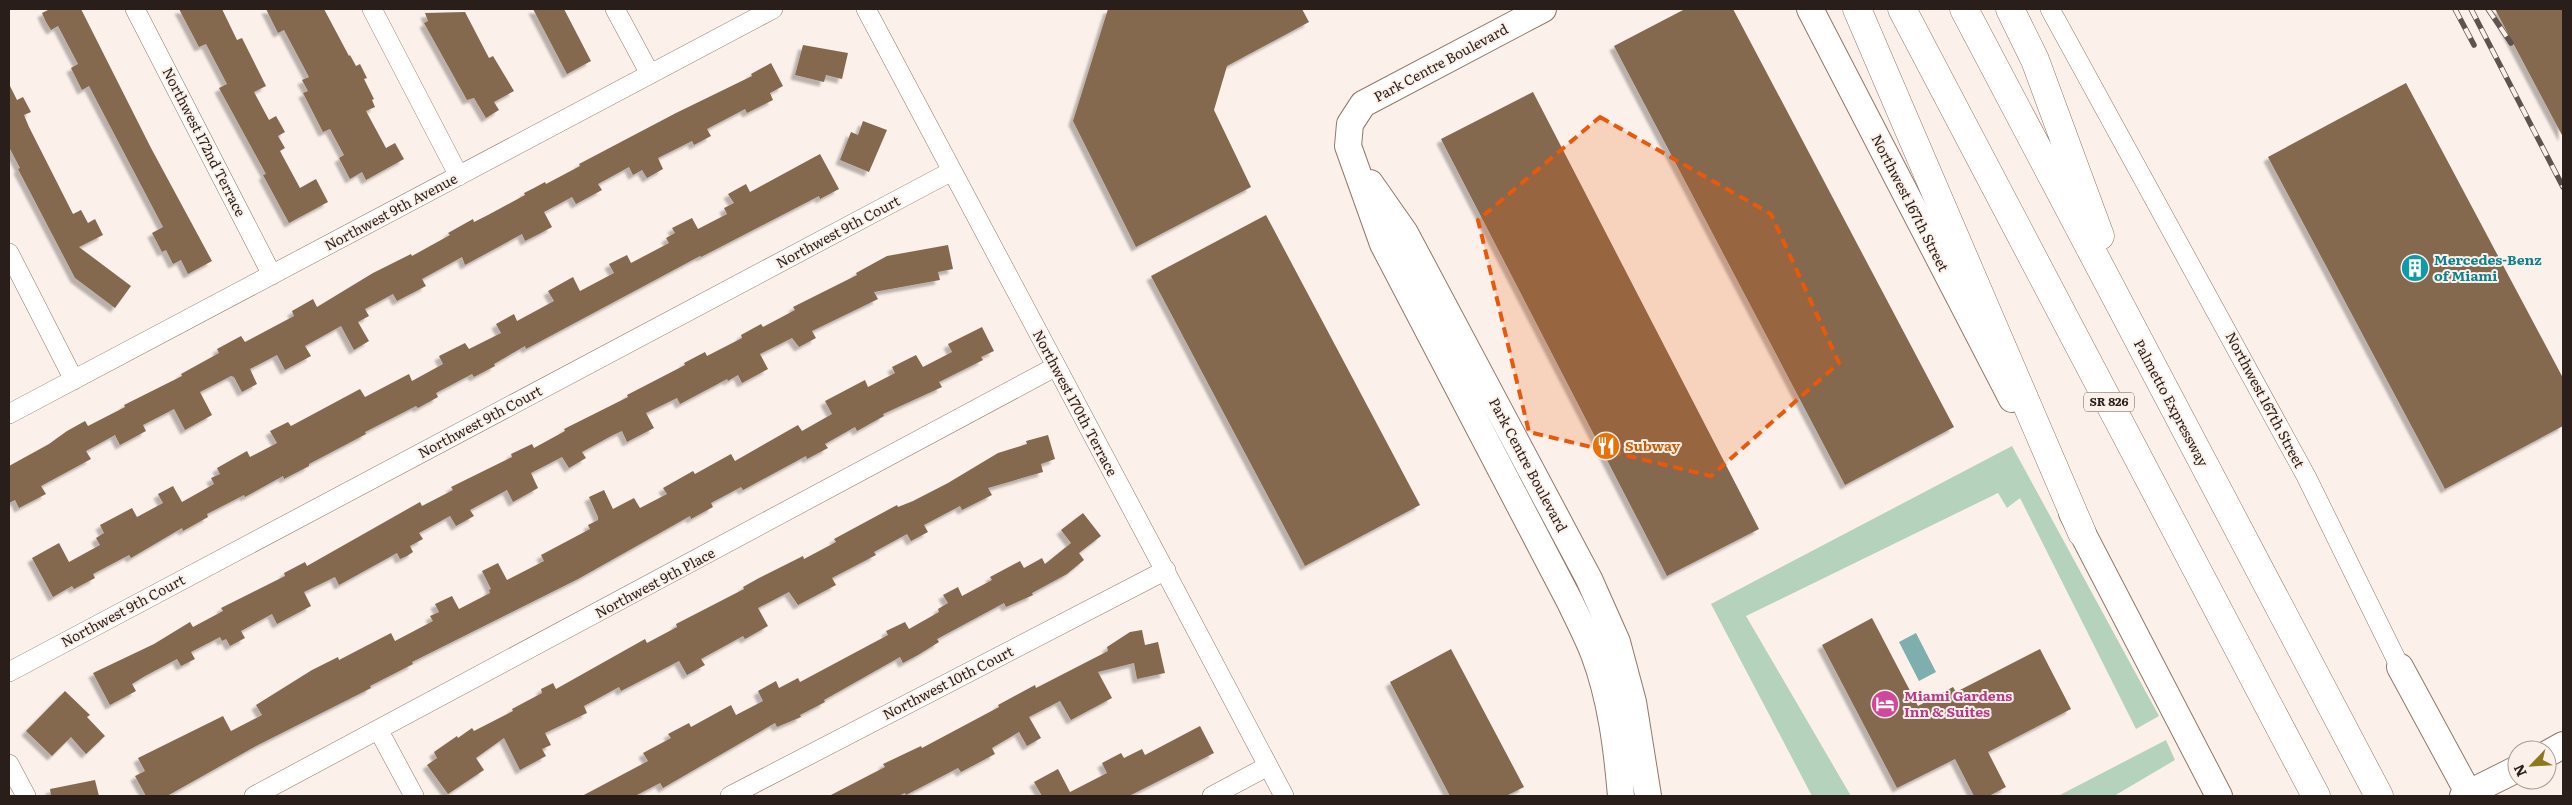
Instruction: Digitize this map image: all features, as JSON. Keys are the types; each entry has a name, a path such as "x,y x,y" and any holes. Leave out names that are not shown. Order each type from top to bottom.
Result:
{"highway":[{"path":"1857,9 2082,533"},
{"name":"SR 826","path":"1902,9 2316,796"},
{"name":"Palmetto Expressway","path":"1964,9 2379,796"},
{"path":"2010,9 2035,60 2140,342"}],"street":[{"name":"Northwest 172nd Terrace","path":"135,9 272,275"},
{"path":"372,9 458,176"},
{"path":"616,9 650,74"},
{"name":"Northwest 9th Avenue","path":"9,414 773,9"},
{"name":"Northwest 170th Terrace","path":"866,9 1055,368 1166,570 1284,796"},
{"name":"Park Centre Boulevard","path":"1543,9 1363,104 1350,124 1348,146 1350,157 1394,239 1542,490 1589,579 1606,649 1606,692 1617,754 1621,796"},
{"name":"Northwest 167th Street","path":"1810,9 2219,796"},
{"name":"Northwest 167th Street","path":"2050,9 2306,476 2400,667 2467,795"},
{"name":"Northwest 9th Court","path":"9,672 952,171"},
{"name":"Park Centre Boulevard","path":"1394,239 1518,503 1570,602 1606,649 1633,702 1648,796"},
{"path":"9,253 74,380"},
{"name":"Northwest 9th Place","path":"254,796 379,731 1055,368"},
{"path":"1518,503 1542,490"},
{"name":"Northwest 10th Court","path":"730,796 1166,570"},
{"path":"379,731 414,796"},
{"path":"9,764 26,796"},
{"path":"1212,796 1268,766"},
{"path":"2467,795 2507,774"}],"highlighted area":[{"path":"1600,117 1771,214 1839,363 1711,476 1529,432 1478,220"}],"green space":[{"path":"2012,446 2159,716 2136,729 2020,498 2007,508 1998,493 1746,616 1851,796 1812,796 1711,604"},
{"path":"2166,740 2175,760 2114,796 2058,796"}],"water":[{"path":"1916,633 1936,672 1919,681 1899,642"}],"building":[{"path":"50,9 81,9 151,148 212,261 188,274 181,260 173,264 166,250 162,252 152,233 163,227 89,86 82,90 71,68 78,64 58,26 51,30 46,22 42,13"},
{"path":"179,9 222,9 237,40 242,38 266,86 254,92 269,120 276,116 285,132 278,136 285,148 280,151 300,188 316,179 328,202 289,223 263,175 266,174 219,88 227,84 206,44 199,47"},
{"path":"266,9 324,9 349,56 356,66 360,64 367,78 364,79 374,99 372,100 375,107 366,111 386,148 395,143 404,159 366,180 362,172 350,179 339,158 344,155 330,129 323,132 303,93 308,91 302,80 309,77 284,30 278,33"},
{"path":"533,9 564,9 591,61 567,74"},
{"path":"1108,9 1302,9 1309,22 1227,66 1214,110 1251,187 1136,247 1073,121"},
{"path":"1685,9 1733,9 1954,427 1845,485 1614,46"},
{"path":"2495,9 2563,9 2563,137"},
{"path":"465,12 489,58 493,56 514,91 494,102 499,110 486,118 474,98 467,100 424,23 428,21 425,13"},
{"path":"803,45 848,53 842,79 826,75 824,82 795,75"},
{"path":"771,63 783,86 770,93 773,100 747,113 745,109 707,129 711,136 694,145 692,141 658,158 663,169 647,178 642,170 633,175 629,167 598,184 602,190 576,204 572,197 544,212 552,227 539,234 525,241 522,234 465,265 462,257 422,279 426,286 397,301 393,294 365,309 369,316 358,322 369,341 354,350 341,326 305,346 311,356 285,370 277,355 250,369 257,384 242,392 234,377 231,376 200,392 212,415 185,430 174,409 143,425 146,431 120,445 115,435 86,451 91,459 41,486 46,494 19,508 15,500 9,503 9,466 49,444 67,431 85,421 88,426 125,407 124,405 182,376 181,374 219,353 217,349 241,336 245,342 294,316 292,311 313,299 317,307 373,273 411,254 412,256 450,235 448,233 473,219 474,222 488,215 525,195 524,193 580,166 579,164 752,76 751,74"},
{"name":"Mercedes-Benz of Miami","path":"2406,83 2563,378 2563,426 2445,489 2268,157"},
{"path":"9,84 17,100 23,97 31,112 24,115 73,214 81,210 88,223 95,219 103,235 79,247 131,286 115,308 75,278 18,169 20,168 9,147"},
{"path":"1533,92 1759,529 1667,576 1441,139"},
{"path":"863,121 887,130 869,172 840,160 851,132 858,135"},
{"path":"820,154 839,189 820,199 819,196 700,256 526,349 525,346 494,364 495,366 474,377 472,374 436,393 438,397 365,432 366,434 309,464 309,466 284,479 283,476 245,497 244,495 207,514 208,517 183,531 182,528 131,558 129,555 93,574 95,578 74,589 72,586 53,597 32,558 59,543 69,562 100,545 96,538 104,533 100,525 132,508 137,517 163,503 158,494 173,486 182,502 214,484 211,478 220,474 217,468 247,451 250,457 277,443 270,431 288,422 291,426 360,389 365,397 409,374 412,381 443,364 439,356 465,343 469,349 501,333 496,324 514,314 517,321 554,301 548,291 573,277 580,291 614,273 609,264 627,255 631,263 669,243 666,238 675,233 672,228 692,218 698,229 727,214 724,208 734,203 728,194 746,184 750,192"},
{"path":"1266,215 1420,505 1305,566 1151,276"},
{"path":"948,245 953,269 938,272 940,280 874,292 878,299 812,331 816,338 799,347 792,338 760,354 768,369 742,383 738,375 680,404 677,398 646,413 654,428 627,442 622,431 613,435 582,452 586,458 569,468 562,457 531,473 538,488 513,502 507,490 470,510 474,516 456,526 450,516 419,533 423,539 410,546 413,552 407,556 400,559 397,553 339,585 335,577 304,592 311,606 277,624 272,614 241,631 245,638 230,646 226,639 222,641 220,637 191,652 195,659 181,666 177,659 132,684 136,691 110,705 93,673 154,644 190,622 193,627 223,611 221,608 285,576 284,573 305,562 307,566 420,502 422,506 453,490 451,487 512,457 511,454 532,444 534,448 565,431 564,429 628,397 627,395 685,365 684,363 705,352 707,356 742,338 741,335 761,324 763,327 795,310 793,307 857,275 856,273 887,256"},
{"path":"982,327 994,351 981,357 983,360 939,382 942,387 883,414 884,416 857,431 855,427 825,444 828,448 807,459 806,456 743,490 741,487 711,503 713,507 691,519 690,516 578,579 412,662 413,664 370,686 371,688 256,746 167,796 146,796 135,776 145,771 138,758 223,716 231,731 262,715 256,705 312,670 338,657 339,660 391,633 395,641 433,621 430,616 439,612 435,604 452,596 459,609 490,593 489,590 491,589 482,571 498,563 507,580 544,561 541,555 590,529 588,525 598,520 589,497 604,490 613,509 634,498 640,508 667,494 663,488 693,471 695,474 731,454 735,461 798,425 802,431 832,414 825,401 865,380 868,387 895,373 892,367 916,355 923,367 952,352 948,344"},
{"path":"1048,435 1055,459 1041,464 1043,472 988,488 992,495 962,510 960,506 924,525 928,532 911,541 907,534 874,552 876,555 832,578 836,585 798,605 789,592 758,608 768,626 745,639 743,636 701,659 705,665 687,675 679,661 621,691 619,687 584,706 587,713 545,733 551,745 542,749 546,756 520,770 504,738 476,758 484,770 448,794 427,765 437,758 434,752 457,736 458,738 472,728 474,731 513,711 512,709 542,693 541,689 553,683 556,689 645,639 647,643 677,627 676,624 744,589 743,587 759,578 803,556 804,559 836,542 834,539 897,505 898,507 913,501 948,483 998,453 1027,444 1026,441"},
{"path":"1083,513 1101,536 1079,553 1084,560 1067,574 1032,593 1033,595 1006,607 1004,603 937,639 939,642 903,663 900,657 824,700 825,702 800,715 801,717 777,727 775,723 663,788 660,783 635,796 582,796 648,761 643,753 671,738 668,734 689,723 691,727 731,705 736,715 763,701 758,691 776,681 779,688 798,678 800,682 888,635 886,631 905,622 909,629 939,612 938,609 948,603 943,595 958,587 962,596 992,580 990,577 1020,561 1024,568 1042,558 1045,564 1071,543 1061,530"},
{"path":"1872,618 1918,706 1953,687 1956,692 2040,649 2071,709 1988,752 2006,787 1989,796 1974,796 1955,759 1897,788 1822,645"},
{"path":"1142,630 1145,645 1158,642 1165,673 1137,679 1134,663 1098,672 1112,698 1071,720 1060,701 1029,717 1041,738 1027,746 1019,732 992,748 995,754 961,772 958,768 906,795 905,793 898,796 829,796 885,767 883,764 921,746 922,748 999,707 998,705 1035,685 1036,688 1108,651 1107,647 1130,632"},
{"path":"1451,649 1524,787 1506,796 1450,796 1390,682"},
{"path":"65,691 90,715 87,717 105,736 86,754 71,737 52,756 26,731"},
{"path":"1200,726 1214,753 1129,796 1042,796 1034,782 1058,769 1070,792 1107,773 1102,763 1121,753 1124,758 1142,749 1145,755"},
{"path":"95,780 99,796 51,796 50,789"}],"railway":[{"path":"2455,9 2474,45"},
{"path":"2471,9 2563,187"},
{"path":"2488,9 2511,43"}],"place":[{"name":"Mercedes-Benz of Miami","path":"2415,268"},
{"name":"Subway","path":"1606,446"},
{"name":"Miami Gardens Inn & Suites","path":"1885,704"}]}
